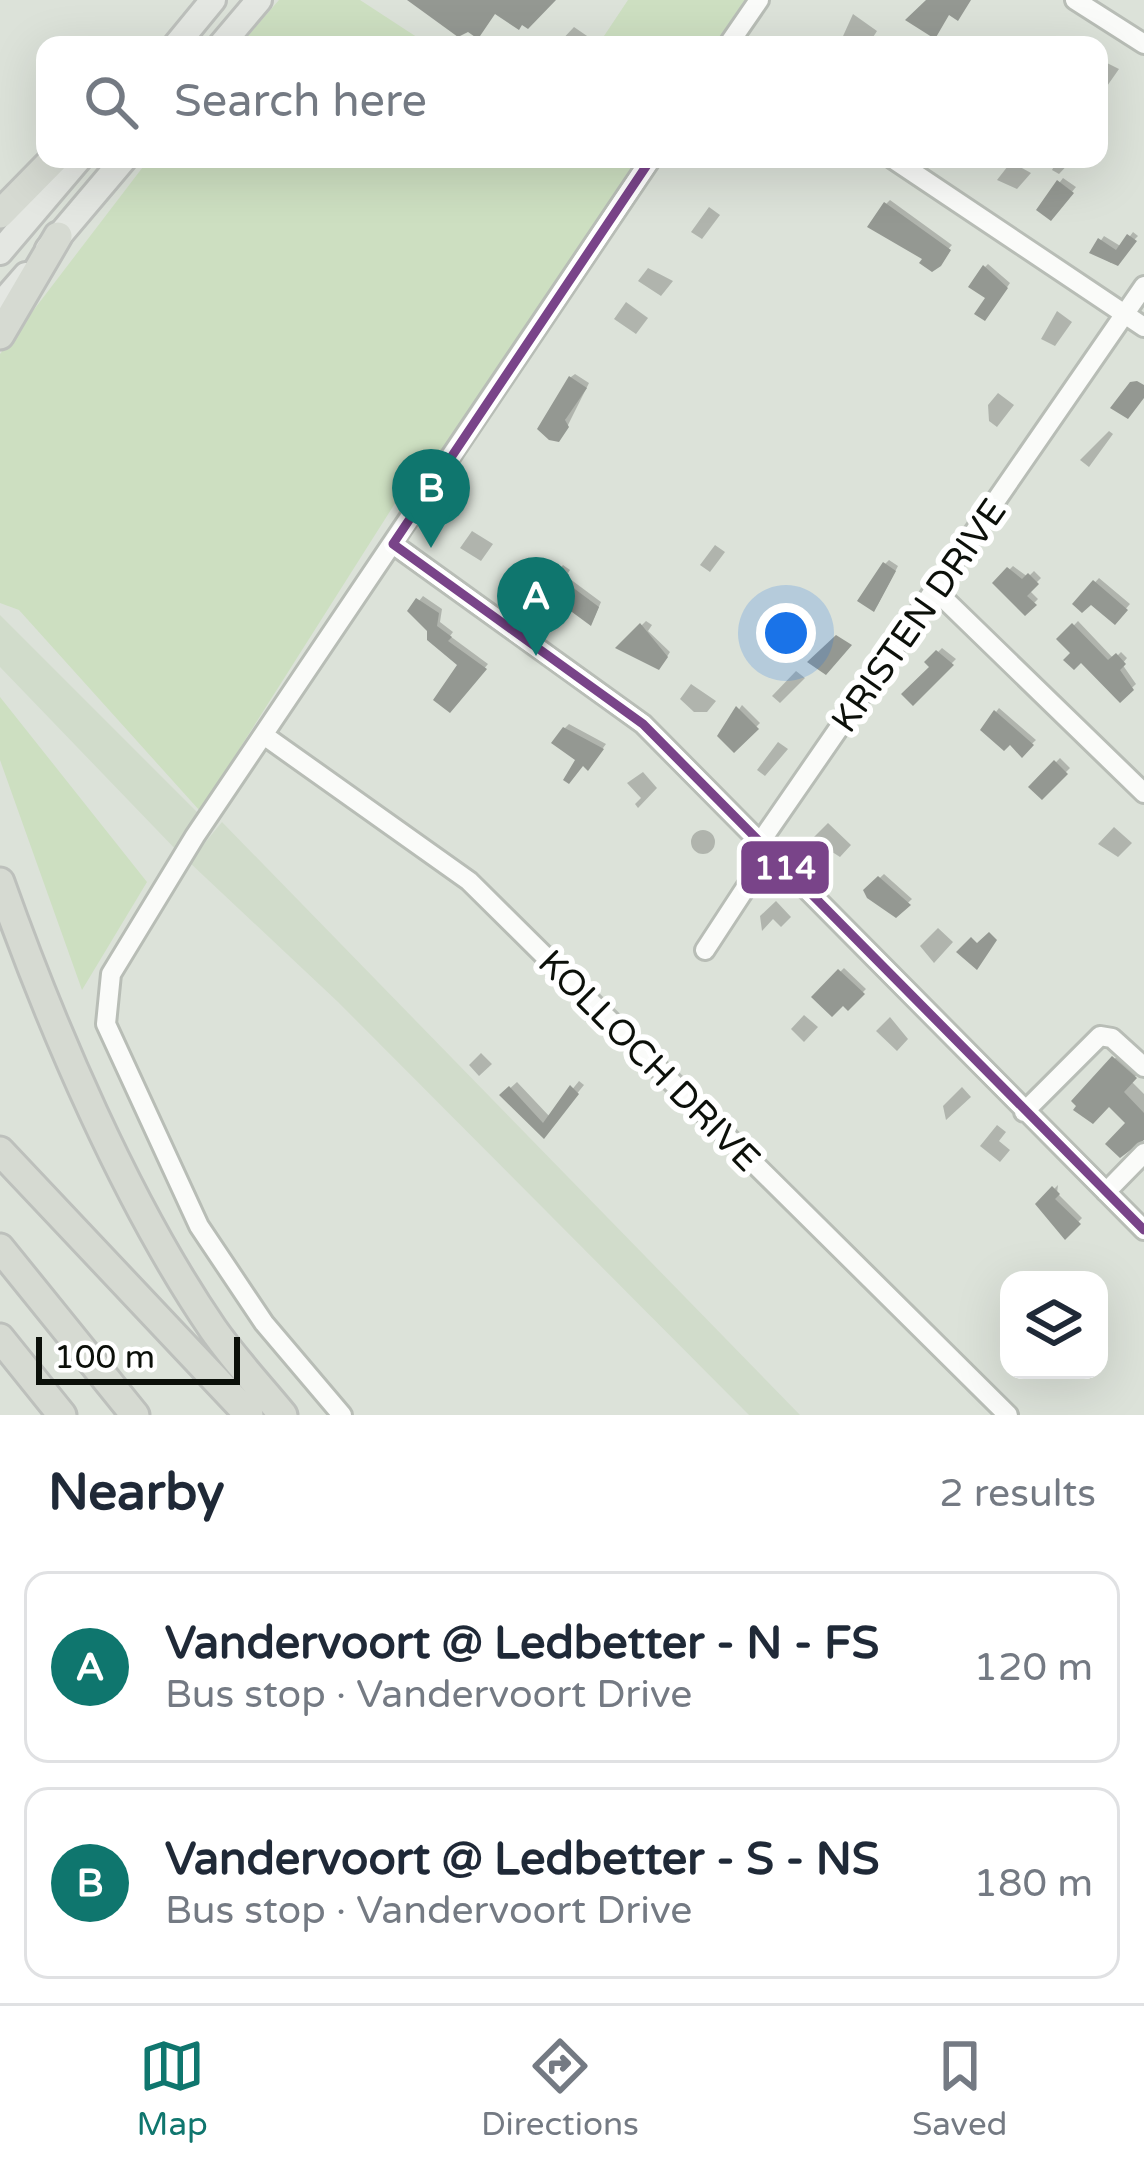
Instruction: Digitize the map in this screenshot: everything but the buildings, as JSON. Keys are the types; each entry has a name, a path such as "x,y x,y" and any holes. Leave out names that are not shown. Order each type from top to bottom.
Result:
{"highway":[{"path":"0,214 45,168"},
{"path":"0,334 58,236"},
{"path":"0,882 42,992 149,1222 216,1333 283,1415"},
{"path":"0,1151 249,1415"},
{"path":"0,1248 135,1415"},
{"path":"0,1338 62,1415"}],"main road":[{"path":"184,36 214,0"},
{"path":"229,36 259,0"},
{"path":"0,252 71,168"},
{"path":"0,305 116,168"}],"street":[{"path":"734,36 759,0"},
{"path":"1075,0 1144,44"},
{"path":"342,1415 228,1274 199,1226 106,1024 111,974 195,836 646,168"},
{"path":"906,168 1144,327"},
{"name":"KRISTEN DRIVE","path":"705,950 754,874 761,841 1144,286"},
{"path":"393,544 607,693 761,841 1144,1230"},
{"path":"934,590 1144,793"},
{"name":"KOLLOCH DRIVE","path":"265,736 469,881 1008,1415"},
{"path":"1024,1112 1100,1036 1112,1038 1144,1066"},
{"path":"1106,1192 1144,1153"}],"shaded area":[{"path":"0,615 203,818 181,855 0,667"},
{"path":"222,822 800,1415 749,1415 338,1002 189,862"}],"green space":[{"path":"279,0 360,0 415,36 248,36"},
{"path":"628,0 745,0 720,36 604,36"},
{"path":"142,168 631,168 419,489 406,486 200,811 19,610 0,603 0,354"},
{"path":"0,697 147,882 82,990 0,760"}],"transit line":[{"name":"114","path":"393,544 645,168"},
{"name":"114","path":"393,544 643,724 1144,1230"}],"place":[{"name":"Vandervoort @ Ledbetter - S - NS","path":"431,548"},
{"name":"Vandervoort @ Ledbetter - N - FS","path":"536,656"}]}
